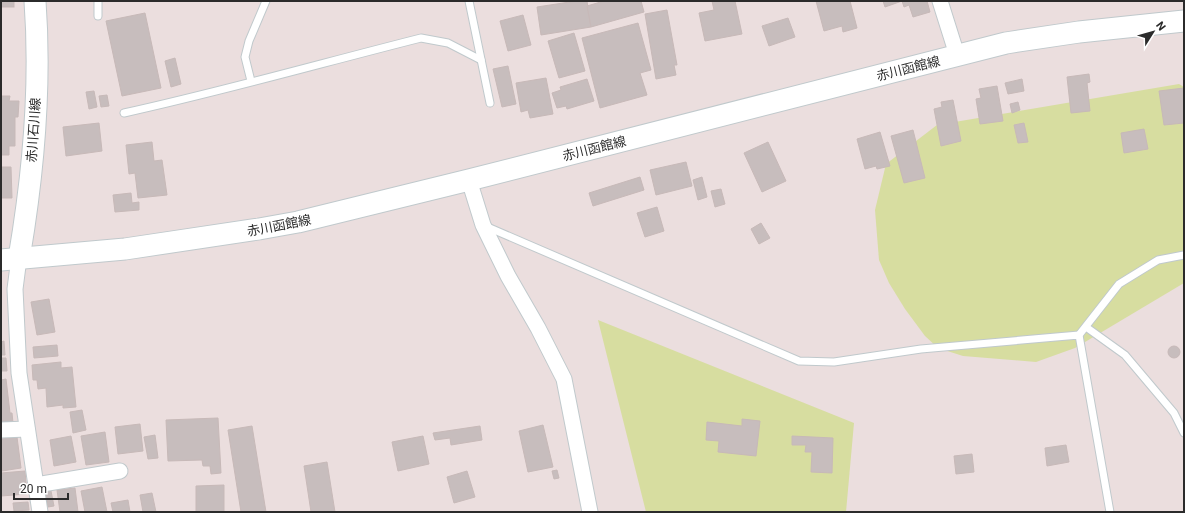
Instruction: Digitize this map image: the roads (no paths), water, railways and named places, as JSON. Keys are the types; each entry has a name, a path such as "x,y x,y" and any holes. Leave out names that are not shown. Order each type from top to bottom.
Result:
{"main road":[{"name":"赤川石川線","path":"10,259 26,220 34,122 37,22 35,1"},
{"name":"赤川函館線","path":"10,259 125,249 258,230 298,222 1006,43 1079,32 1184,21"}],"street":[{"path":"940,1 957,55"},
{"path":"469,180 483,225 508,276 538,328 564,379 590,512"},
{"path":"10,259 15,289 19,373 40,512"},
{"path":"1,430 27,429"},
{"path":"36,484 120,471"}],"lane":[{"path":"98,1 98,16"},
{"path":"251,81 245,57 249,41 266,1"},
{"path":"469,1 490,103"},
{"path":"124,113 200,96 251,81 421,38 448,43 481,60"},
{"path":"483,225 798,360 834,362 921,348 1079,335 1119,284 1158,260 1184,255"},
{"path":"1086,327 1125,355 1174,413 1184,434"},
{"path":"1079,335 1110,512"}]}
